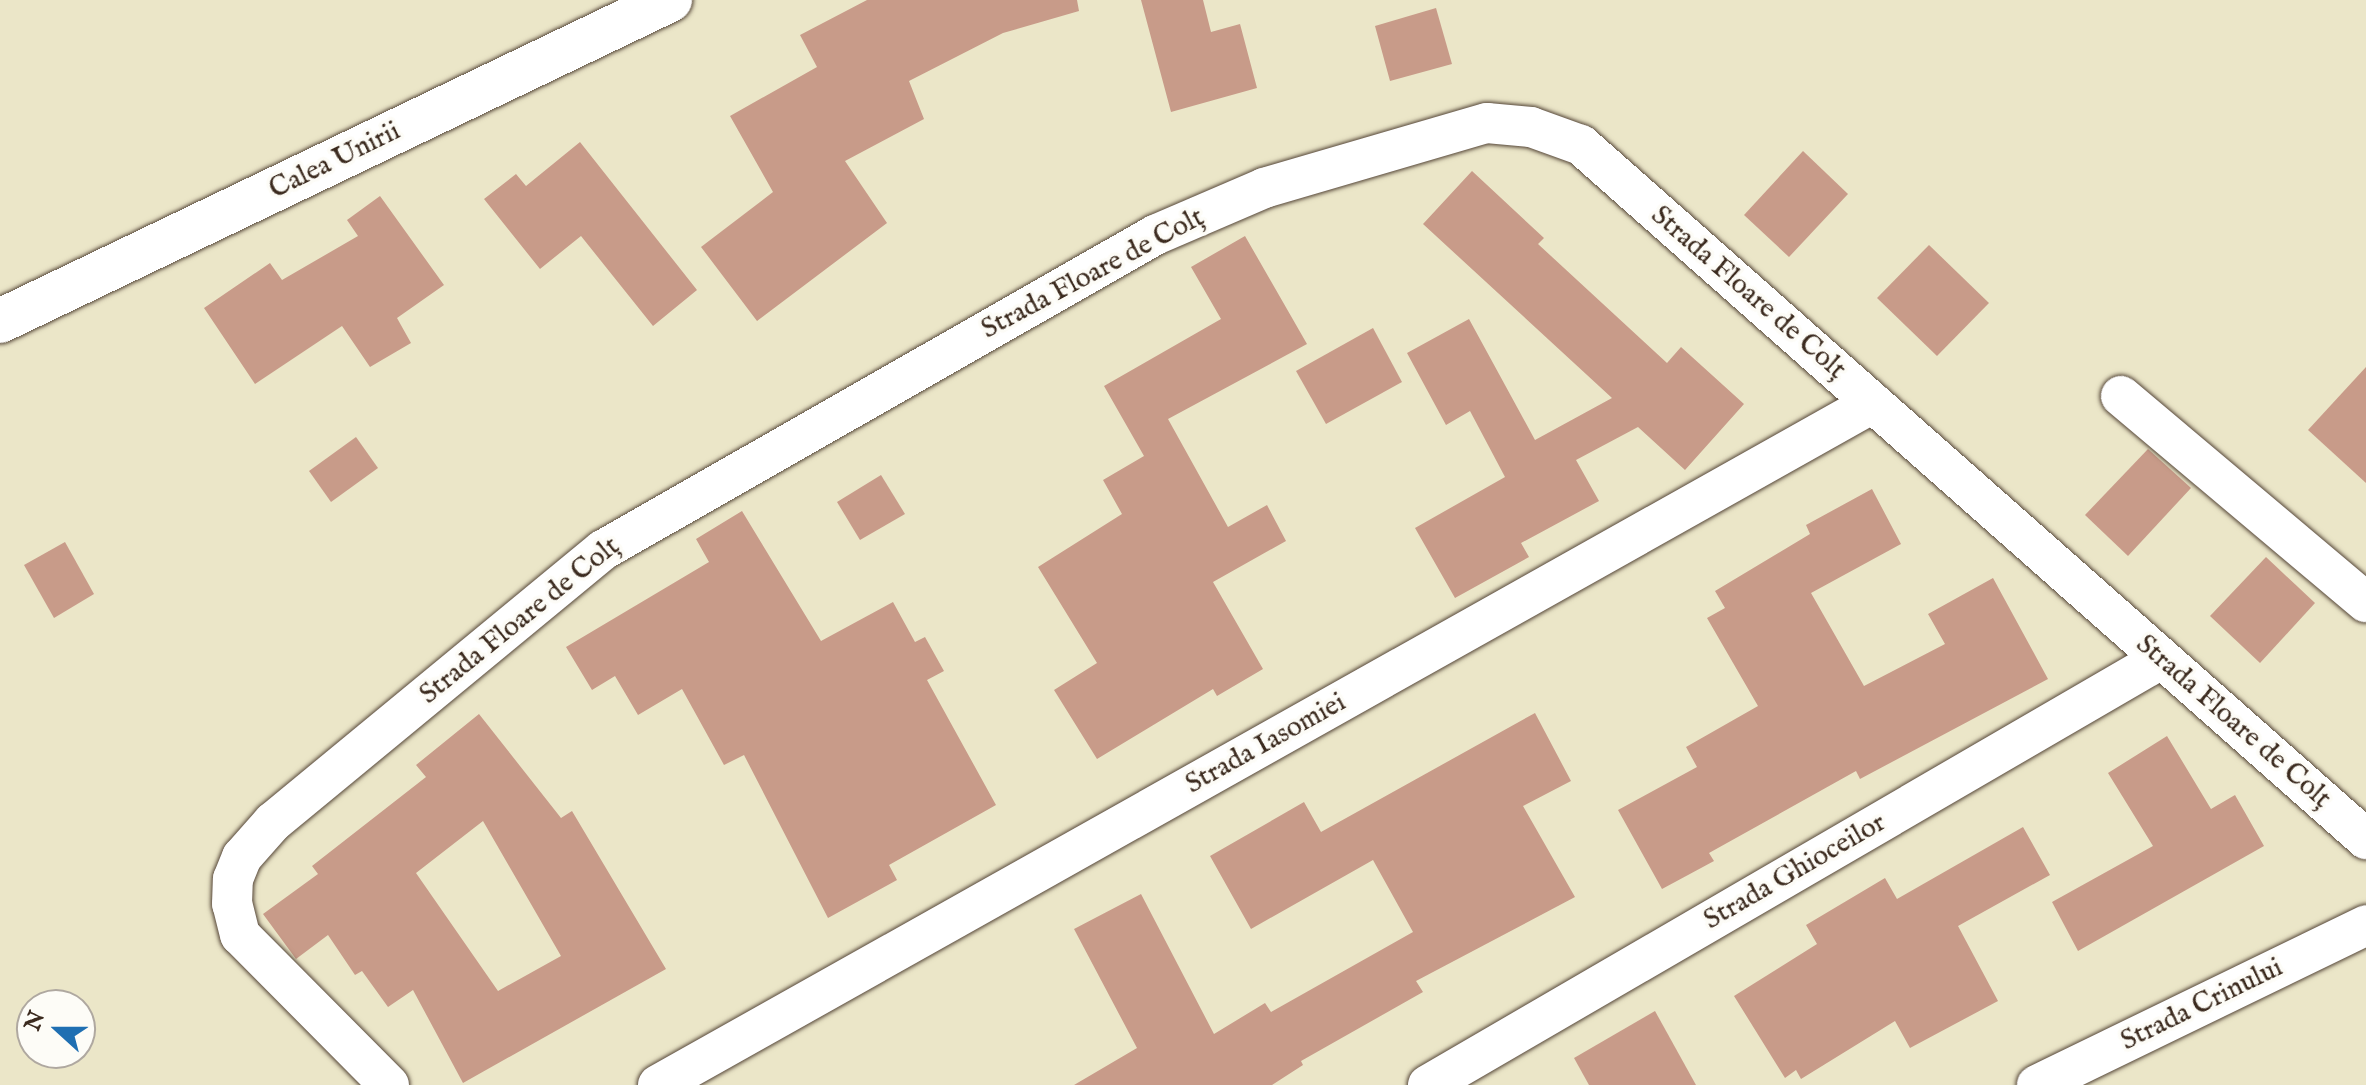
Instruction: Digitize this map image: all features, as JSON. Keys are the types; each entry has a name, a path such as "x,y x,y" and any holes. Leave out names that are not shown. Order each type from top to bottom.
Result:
{"main road":[{"name":"Calea Unirii","path":"0,321 670,0"}],"street":[{"name":"Strada Floare de Colț","path":"389,1085 240,935 232,904 233,879 242,857 273,822 603,550 1155,235 1264,188 1472,127 1531,127 1581,145 2366,839"},
{"path":"2121,396 2366,602"},
{"name":"Strada Iasomiei","path":"658,1085 1873,403"},
{"name":"Strada Ghioceilor","path":"1428,1085 2161,659"},
{"name":"Strada Crinului","path":"2037,1085 2366,925"}],"building":[{"path":"867,0 1077,0 1079,11 1003,33 909,81 924,119 845,161 887,223 757,321 701,247 773,192 730,116 817,67 800,35"},
{"path":"1141,0 1203,0 1211,32 1240,24 1257,88 1171,112"},
{"path":"1436,8 1452,64 1390,81 1375,26"},
{"path":"580,142 697,290 653,326 581,236 540,269 484,199 516,174 526,186"},
{"path":"1803,151 1848,194 1789,257 1744,215"},
{"path":"1472,171 1544,238 1538,244 1667,363 1681,347 1744,404 1685,470 1638,427 1576,460 1599,501 1521,543 1529,557 1455,598 1415,528 1505,477 1470,411 1446,425 1407,353 1469,319 1535,440 1612,398 1423,224"},
{"path":"380,196 444,285 397,318 411,343 370,367 342,326 255,384 204,308 270,263 282,280 358,236 347,220"},
{"path":"1245,236 1307,344 1168,419 1228,527 1267,505 1286,541 1213,582 1263,669 1217,696 1213,689 1097,759 1054,690 1097,663 1038,567 1122,514 1103,480 1144,456 1104,386 1221,319 1191,267"},
{"path":"1929,245 1989,303 1937,356 1877,298"},
{"path":"1373,328 1402,382 1326,424 1296,371"},
{"path":"2366,367 2366,483 2308,430"},
{"path":"356,437 378,468 331,502 309,471"},
{"path":"2148,449 2191,488 2128,556 2085,515"},
{"path":"881,475 905,514 860,540 837,502"},
{"path":"1872,489 1901,544 1811,593 1864,686 1945,644 1928,614 1993,578 2048,679 1860,779 1856,771 1709,853 1714,861 1662,889 1618,810 1697,767 1686,747 1758,706 1707,618 1725,608 1715,591 1810,534 1806,525"},
{"path":"742,511 821,641 893,602 915,642 925,637 944,671 927,680 996,805 889,865 897,880 828,918 744,755 724,765 682,689 638,715 615,676 592,690 566,647 709,562 696,539"},
{"path":"65,542 94,594 54,618 24,565"},
{"path":"2266,557 2315,603 2260,663 2210,616"},
{"path":"1535,713 1571,781 1523,806 1575,897 1416,981 1423,992 1301,1061 1303,1065 1272,1085 1074,1085 1137,1048 1074,929 1141,894 1214,1034 1265,1003 1271,1012 1413,932 1373,860 1251,929 1210,856 1304,802 1321,832"},
{"path":"479,714 561,818 572,811 666,969 463,1083 413,990 388,1007 362,971 355,975 328,935 296,959 263,914 318,874 312,866 426,777 416,765","holes":["483,821 561,956 498,991 416,873"]},
{"path":"2167,736 2211,809 2235,795 2264,846 2078,951 2052,902 2153,846 2108,773"},
{"path":"2023,827 2050,875 1958,926 1998,1001 1910,1048 1895,1021 1801,1079 1796,1070 1785,1078 1734,996 1817,944 1806,925 1885,878 1897,899"},
{"path":"1655,1011 1696,1085 1589,1085 1574,1058"}]}
